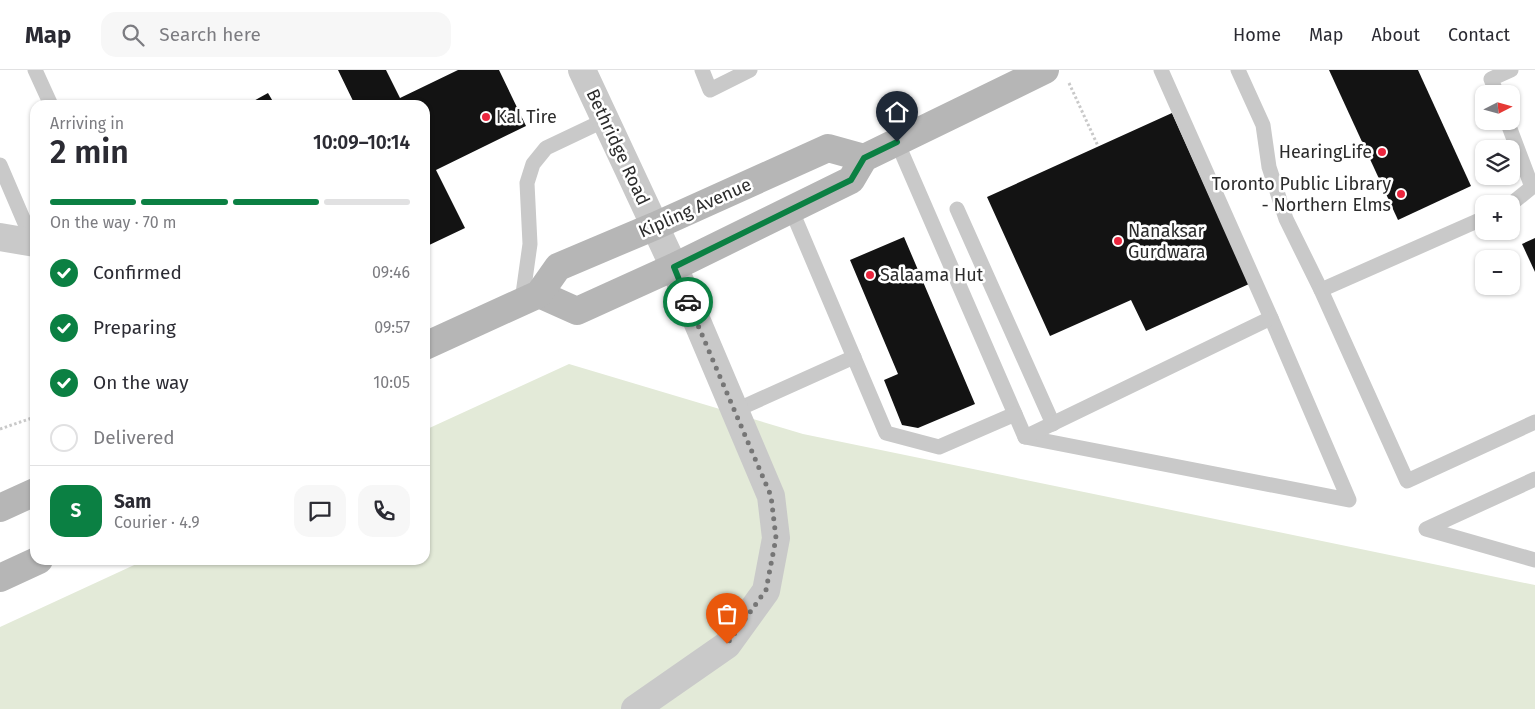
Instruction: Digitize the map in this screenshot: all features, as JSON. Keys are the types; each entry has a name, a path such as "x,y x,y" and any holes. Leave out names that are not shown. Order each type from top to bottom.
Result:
{"main road":[{"path":"530,298 577,311 674,267 851,180 864,158 1056,74"},
{"name":"Kipling Avenue","path":"430,344 530,298 558,267 655,226 828,148 864,158"},
{"path":"0,508 30,494"},
{"path":"0,578 30,564"}],"street":[{"name":"Bethridge Road","path":"582,70 674,267 771,496 776,538 766,590 727,644 635,709"},
{"path":"0,237 30,241"}],"lane":[{"path":"36,70 49,100"},
{"path":"702,70 710,90 750,70"},
{"path":"1024,437 1349,500 1161,70"},
{"path":"1238,70 1263,125 1269,168 1286,219 1321,290 1407,481 1535,422"},
{"path":"1493,85 1491,79 1511,70"},
{"path":"530,298 527,183 533,164 546,148 605,120"},
{"path":"1510,130 1532,187 1520,197"},
{"path":"897,142 1024,437"},
{"path":"0,166 30,233"},
{"path":"791,209 886,433 939,447 1014,414"},
{"path":"957,209 1053,424"},
{"path":"1321,290 1475,222"},
{"path":"1024,437 1271,318"},
{"path":"734,411 854,357"},
{"path":"1535,479 1426,529 1535,560"}],"path":[{"path":"1056,74 1098,146"},
{"path":"0,429 30,419"}],"green space":[{"path":"569,364 803,434 1535,585 1535,709 0,709 0,627 134,565 430,565 430,428"}],"building":[{"path":"338,70 386,70 400,98 458,70 499,70 526,126 436,170 465,228 430,245 430,100 353,100"},
{"path":"1329,70 1418,70 1471,186 1398,220"},
{"path":"268,93 272,100 255,100"},
{"name":"Nanaksar Gurdwara","path":"1172,113 1249,284 1146,331 1131,300 1050,336 987,197"},
{"path":"904,237 975,404 918,428 902,425 884,380 898,374 850,260"},
{"path":"1535,238 1535,272 1522,244"}],"way so far":[{"path":"688,302 771,496 776,538 766,590 727,644"}],"place":[{"name":"Kal Tire","path":"486,117"},
{"name":"HearingLife","path":"1382,152"},
{"name":"Toronto Public Library - Northern Elms","path":"1401,194"},
{"name":"Nanaksar Gurdwara","path":"1118,241"},
{"name":"Salaama Hut","path":"870,275"}],"route":[{"path":"688,302 674,267 851,180 864,158 897,142"}]}
